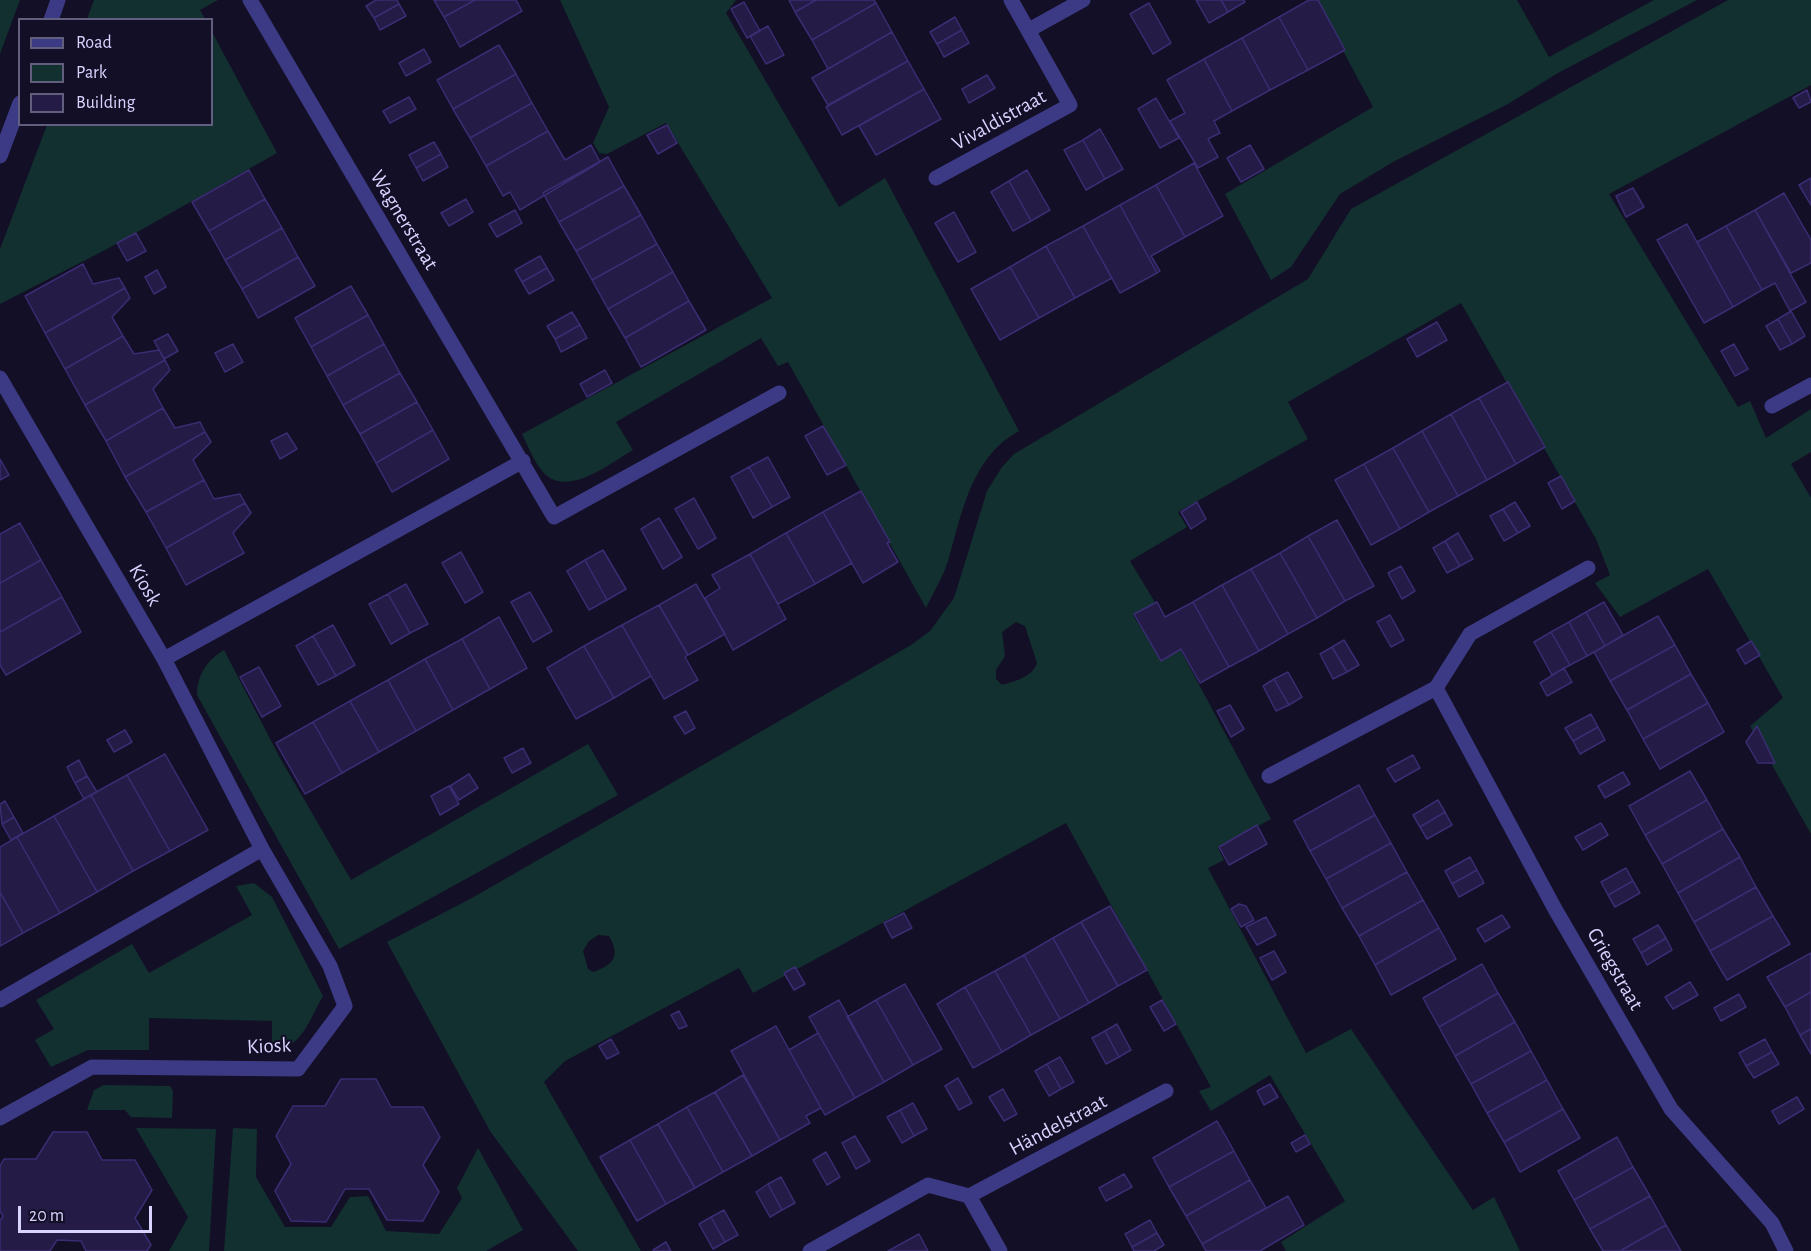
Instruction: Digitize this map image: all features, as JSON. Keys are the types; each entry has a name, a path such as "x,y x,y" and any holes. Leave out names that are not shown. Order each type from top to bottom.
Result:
{"street":[{"path":"52,18 58,0"},
{"name":"Wagnerstraat","path":"250,0 554,517 779,393"},
{"name":"Vivaldistraat","path":"936,178 1070,105 1011,0"},
{"path":"1029,30 1083,0"},
{"path":"0,156 18,108"},
{"name":"Kiosk","path":"0,378 164,659 262,849 330,966 345,1006 298,1069 92,1067 0,1118"},
{"path":"1772,406 1811,385"},
{"path":"164,659 523,461"},
{"path":"1269,777 1436,688 1470,634 1588,568"},
{"name":"Griegstraat","path":"1436,688 1555,909 1671,1109 1772,1223 1786,1251"},
{"path":"0,1000 262,849"},
{"name":"Händelstraat","path":"969,1196 1166,1091"},
{"path":"810,1251 928,1185 969,1196 1000,1251"}],"green space":[{"path":"0,0 20,0 0,54"},
{"path":"94,0 218,0 200,10 204,18 87,18"},
{"path":"560,0 736,0 726,13 839,207 885,178 1019,431 1003,442 979,471 964,506 946,567 926,608 788,362 778,366 761,338 616,422 633,450 601,470 564,482 553,479 537,464 522,434 772,298 666,123 607,154 599,153 593,143 609,107"},
{"path":"1316,0 1517,0 1549,57 1654,0 1697,0 1558,73 1508,104 1393,162 1340,194 1291,267 1271,280 1225,194 1373,107"},
{"path":"1728,0 1811,0 1811,85 1609,194 1738,407 1750,401 1766,438 1811,409 1811,452 1791,464 1811,498 1811,834 1750,726 1783,698 1708,569 1620,617 1595,583 1610,575 1596,539 1461,303 1288,402 1308,439 1178,512 1187,527 1130,561 1156,604 1133,615 1161,660 1180,649 1271,819 1218,848 1224,860 1208,868 1306,1053 1351,1029 1473,1210 1494,1197 1520,1251 1286,1251 1281,1242 1345,1201 1270,1075 1211,1111 1199,1091 1211,1087 1066,823 753,993 739,968 565,1061 544,1082 641,1251 578,1251 490,1131 387,942 472,898 911,645 930,631 954,598 987,491 1002,467 1014,454 1308,279 1351,209","holes":["1016,622 1025,626 1037,663 1028,675 1002,685 996,679 996,670 1005,656 1002,632","598,935 609,936 613,943 614,955 610,963 593,972 588,969 583,951 589,941"]},
{"path":"213,34 277,153 109,248 0,304 0,249 47,126 213,126"},
{"path":"224,650 280,758 351,880 588,744 618,795 339,949 197,695 197,688 204,669"},
{"path":"254,883 272,897 323,996 298,1039 291,1045 272,1052 272,1021 149,1018 149,1050 88,1050 51,1067 35,1040 54,1029 36,1000 132,944 149,973 252,915 236,886"},
{"path":"104,1085 170,1086 173,1091 172,1118 131,1117 125,1110 87,1110 94,1090"},
{"path":"136,1128 216,1129 209,1251 169,1251 188,1217"},
{"path":"233,1128 257,1129 256,1177 285,1227 331,1227 350,1197 368,1196 386,1231 439,1234 462,1198 457,1188 478,1148 523,1230 486,1251 224,1251"}],"building":[{"path":"376,0 397,0 399,4 374,18 366,6"},
{"path":"434,0 475,0 444,17"},
{"path":"475,0 516,0 522,11 460,47 444,17"},
{"path":"789,0 816,0 795,12"},
{"path":"816,0 874,0 876,3 812,40 795,12"},
{"path":"1196,0 1221,0 1228,12 1209,23"},
{"path":"1221,0 1244,0 1245,2 1228,12"},
{"path":"1309,0 1318,0 1345,50 1308,70 1279,17"},
{"path":"744,2 760,31 747,38 731,9"},
{"path":"876,3 892,32 828,69 812,40"},
{"path":"1149,3 1171,43 1153,54 1130,14"},
{"path":"399,4 406,16 380,30 374,18"},
{"path":"955,17 962,30 937,44 930,32"},
{"path":"1279,17 1308,70 1270,90 1242,38"},
{"path":"768,26 784,55 766,64 750,36"},
{"path":"962,30 969,43 944,57 937,44"},
{"path":"892,32 908,61 828,105 812,78"},
{"path":"1242,38 1270,90 1232,111 1204,59"},
{"path":"499,45 516,74 453,109 437,80"},
{"path":"424,49 431,62 406,76 399,63"},
{"path":"1204,59 1232,111 1214,121 1220,133 1208,139 1218,157 1198,168 1170,121 1185,113 1167,80"},
{"path":"908,61 924,89 842,135 826,107"},
{"path":"516,74 532,103 470,138 453,109"},
{"path":"987,75 995,88 969,103 962,89"},
{"path":"924,89 941,119 876,155 859,126"},
{"path":"1807,90 1811,102 1799,108 1793,98"},
{"path":"409,97 416,109 390,123 383,111"},
{"path":"1156,98 1179,138 1160,148 1138,109"},
{"path":"532,103 548,131 486,166 470,138"},
{"path":"667,125 677,143 658,154 647,135"},
{"path":"1100,129 1123,169 1105,179 1083,140"},
{"path":"548,131 565,160 591,145 600,162 520,210 510,192 503,196 486,166"},
{"path":"1083,140 1105,179 1086,190 1064,150"},
{"path":"434,142 441,154 416,168 409,155"},
{"path":"1250,145 1264,169 1241,182 1227,158"},
{"path":"441,154 448,167 423,181 416,168"},
{"path":"608,157 624,186 559,222 543,193"},
{"path":"1194,163 1223,216 1185,237 1156,185"},
{"path":"249,170 265,199 209,231 192,202"},
{"path":"1027,170 1050,210 1031,221 1009,181"},
{"path":"1811,178 1811,205 1799,185"},
{"path":"1009,181 1031,221 1013,231 991,192"},
{"path":"1156,185 1185,237 1151,256 1160,271 1157,273 1120,205"},
{"path":"624,186 641,215 576,251 559,222"},
{"path":"1633,188 1644,207 1626,217 1616,196"},
{"path":"1784,193 1811,240 1811,263 1791,273 1755,210"},
{"path":"265,199 282,228 225,260 209,231"},
{"path":"466,199 473,212 449,226 441,213"},
{"path":"1120,205 1157,273 1120,293 1083,226"},
{"path":"515,210 522,223 497,237 489,224"},
{"path":"1755,210 1806,302 1790,311 1775,283 1762,290 1726,226"},
{"path":"954,212 976,252 958,262 935,223"},
{"path":"641,215 657,244 592,280 576,251"},
{"path":"1687,224 1733,307 1704,323 1657,240"},
{"path":"1083,226 1112,278 1075,298 1046,246"},
{"path":"1726,226 1762,290 1733,307 1697,242"},
{"path":"282,228 298,257 242,289 225,260"},
{"path":"136,233 146,251 127,261 117,243"},
{"path":"657,244 673,272 608,309 592,280"},
{"path":"1046,246 1075,298 1039,318 1010,267"},
{"path":"540,256 547,268 522,282 515,270"},
{"path":"298,257 315,286 258,318 242,289"},
{"path":"83,264 93,284 119,278 125,288 45,333 25,296"},
{"path":"1010,267 1039,318 1000,340 971,289"},
{"path":"547,268 554,280 529,294 522,282"},
{"path":"157,270 166,287 154,294 145,277"},
{"path":"673,272 689,301 625,338 608,309"},
{"path":"351,286 368,315 311,347 295,318"},
{"path":"125,288 130,298 112,317 123,336 65,369 45,333"},
{"path":"689,301 706,330 641,367 625,338"},
{"path":"1791,311 1805,336 1792,344 1778,319"},
{"path":"572,312 580,325 555,339 547,326"},
{"path":"368,315 384,344 327,376 311,347"},
{"path":"1778,319 1792,344 1780,350 1766,326"},
{"path":"1437,322 1447,340 1417,357 1407,339"},
{"path":"580,325 587,338 561,352 555,339"},
{"path":"168,334 178,351 164,359 154,341"},
{"path":"123,336 134,354 159,350 165,360 85,405 65,369"},
{"path":"233,344 243,362 225,372 215,353"},
{"path":"384,344 400,373 343,405 327,376"},
{"path":"1734,344 1748,369 1735,376 1721,351"},
{"path":"165,360 170,370 153,389 163,408 106,441 85,405"},
{"path":"605,370 612,383 587,397 580,384"},
{"path":"400,373 417,402 360,434 343,405"},
{"path":"1508,382 1545,447 1516,464 1479,398"},
{"path":"1479,398 1516,464 1487,480 1451,414"},
{"path":"417,402 433,430 376,463 360,434"},
{"path":"163,408 175,428 200,422 205,432 125,477 106,441"},
{"path":"1451,414 1487,480 1458,496 1422,431"},
{"path":"823,426 846,465 827,475 805,436"},
{"path":"433,430 449,459 392,492 376,463"},
{"path":"1422,431 1458,496 1429,512 1393,448"},
{"path":"205,432 211,442 193,460 204,480 146,512 125,477"},
{"path":"287,433 297,449 280,459 271,441"},
{"path":"1393,448 1429,512 1400,529 1364,464"},
{"path":"768,457 790,497 772,507 749,467"},
{"path":"0,459 9,475 0,480"},
{"path":"1364,464 1400,529 1371,545 1335,480"},
{"path":"749,467 772,507 753,518 731,477"},
{"path":"1561,476 1575,501 1562,509 1548,483"},
{"path":"204,480 214,499 240,494 245,503 166,548 146,512"},
{"path":"861,491 890,542 887,543 898,562 863,583 823,512"},
{"path":"694,498 716,538 698,549 675,509"},
{"path":"1197,502 1206,519 1191,529 1181,512"},
{"path":"1515,502 1530,526 1518,533 1503,509"},
{"path":"245,503 251,513 233,533 244,553 186,585 166,548"},
{"path":"1503,509 1518,533 1504,541 1490,516"},
{"path":"823,512 852,563 815,584 786,533"},
{"path":"659,518 682,557 663,569 641,529"},
{"path":"1337,520 1374,586 1345,601 1308,536"},
{"path":"20,523 41,560 0,583 0,534"},
{"path":"786,533 815,584 778,604 750,554"},
{"path":"1458,533 1473,559 1460,566 1445,541"},
{"path":"1308,536 1345,601 1317,618 1280,553"},
{"path":"1445,541 1460,566 1447,573 1433,548"},
{"path":"603,550 626,589 607,600 585,560"},
{"path":"461,552 483,592 465,603 442,563"},
{"path":"1280,553 1317,618 1288,634 1251,569"},
{"path":"750,554 786,619 733,650 705,598 720,588 712,575"},
{"path":"41,560 62,597 0,632 0,583"},
{"path":"585,560 607,600 589,610 567,571"},
{"path":"1401,566 1415,591 1402,599 1388,573"},
{"path":"1251,569 1288,634 1259,651 1222,585"},
{"path":"406,584 428,624 410,633 388,594"},
{"path":"696,584 725,634 688,655 659,605"},
{"path":"1222,585 1259,651 1229,667 1193,602"},
{"path":"530,592 552,631 533,642 511,602"},
{"path":"388,594 410,633 391,644 369,604"},
{"path":"62,597 81,632 6,675 0,665 0,632"},
{"path":"1157,602 1165,617 1193,602 1229,667 1200,683 1181,649 1161,661 1134,614"},
{"path":"1604,602 1623,635 1605,646 1586,612"},
{"path":"659,605 688,655 685,657 698,680 664,699 622,625"},
{"path":"1586,612 1605,646 1587,656 1569,622"},
{"path":"1390,615 1404,640 1391,647 1377,622"},
{"path":"1658,616 1675,645 1610,681 1594,652"},
{"path":"499,617 527,668 490,689 462,639"},
{"path":"1569,622 1587,656 1570,665 1551,632"},
{"path":"333,625 355,665 336,676 313,636"},
{"path":"622,625 651,676 614,698 584,646"},
{"path":"1551,632 1570,665 1552,675 1534,642"},
{"path":"313,636 336,676 318,685 296,646"},
{"path":"462,639 490,689 453,710 425,659"},
{"path":"1344,640 1359,665 1347,672 1332,647"},
{"path":"1751,641 1760,655 1745,664 1737,650"},
{"path":"1675,645 1691,674 1627,710 1610,681"},
{"path":"584,646 614,698 576,719 547,668"},
{"path":"1332,647 1347,672 1333,679 1320,654"},
{"path":"425,659 453,710 416,731 388,680"},
{"path":"259,667 281,706 262,717 240,677"},
{"path":"1564,668 1572,682 1547,696 1540,683"},
{"path":"1288,672 1302,697 1289,705 1274,679"},
{"path":"1691,674 1708,703 1643,739 1627,710"},
{"path":"1274,679 1289,705 1276,711 1263,686"},
{"path":"388,680 416,731 379,752 350,701"},
{"path":"350,701 379,752 342,773 313,722"},
{"path":"1708,703 1724,732 1660,769 1643,739"},
{"path":"1230,705 1244,729 1231,737 1217,711"},
{"path":"686,711 695,728 685,734 674,717"},
{"path":"1591,714 1598,727 1573,741 1565,728"},
{"path":"313,722 342,773 305,794 276,743"},
{"path":"1757,726 1775,763 1758,763 1746,742"},
{"path":"1598,727 1605,740 1580,754 1573,741"},
{"path":"125,730 132,742 114,752 107,740"},
{"path":"523,748 531,763 512,773 504,758"},
{"path":"165,754 208,830 170,851 127,775"},
{"path":"1413,755 1420,768 1395,782 1387,769"},
{"path":"79,760 87,776 75,783 67,767"},
{"path":"1690,771 1707,800 1645,835 1629,806"},
{"path":"1623,772 1630,784 1605,798 1598,786"},
{"path":"469,774 478,788 459,800 450,786"},
{"path":"127,775 170,851 133,871 91,795"},
{"path":"87,776 97,792 84,799 75,783"},
{"path":"1359,785 1375,815 1310,851 1294,821"},
{"path":"449,786 459,804 440,815 431,796"},
{"path":"91,795 133,871 97,892 54,816"},
{"path":"1438,800 1445,812 1420,827 1413,815"},
{"path":"1707,800 1723,829 1662,864 1645,835"},
{"path":"5,801 14,817 2,824 0,804"},
{"path":"1445,812 1452,825 1427,839 1420,827"},
{"path":"1375,815 1391,843 1326,879 1310,851"},
{"path":"54,816 97,892 60,913 17,837"},
{"path":"14,817 23,833 11,840 2,824"},
{"path":"1601,823 1608,835 1583,850 1575,837"},
{"path":"1257,825 1267,844 1229,865 1219,847"},
{"path":"1723,829 1740,857 1678,893 1662,864"},
{"path":"17,837 60,913 23,933 0,892 0,847"},
{"path":"1391,843 1407,872 1342,908 1326,879"},
{"path":"1470,857 1477,870 1452,884 1445,871"},
{"path":"1740,857 1756,887 1694,922 1678,893"},
{"path":"1626,868 1633,881 1608,895 1601,882"},
{"path":"1477,870 1484,883 1459,897 1452,884"},
{"path":"1407,872 1423,900 1359,936 1342,908"},
{"path":"1633,881 1640,893 1615,907 1608,895"},
{"path":"1756,887 1773,916 1710,951 1694,922"},
{"path":"0,892 23,933 0,946"},
{"path":"1423,900 1439,928 1375,965 1359,936"},
{"path":"1239,904 1246,906 1254,920 1241,927 1231,909"},
{"path":"1110,906 1147,970 1118,986 1081,922"},
{"path":"904,913 912,928 892,938 884,923"},
{"path":"1502,915 1510,927 1485,942 1477,929"},
{"path":"1773,916 1790,944 1727,980 1710,951"},
{"path":"1266,917 1276,935 1257,945 1246,927"},
{"path":"1081,922 1118,986 1089,1003 1053,938"},
{"path":"1658,925 1666,938 1641,953 1633,939"},
{"path":"1439,928 1456,959 1391,995 1375,965"},
{"path":"1053,938 1089,1003 1060,1019 1024,955"},
{"path":"1666,938 1672,950 1647,965 1641,953"},
{"path":"1274,951 1286,972 1272,980 1260,958"},
{"path":"1811,953 1811,992 1785,1007 1767,977"},
{"path":"1024,955 1060,1019 1031,1035 995,971"},
{"path":"1482,964 1498,993 1439,1027 1423,998"},
{"path":"795,967 805,984 794,990 784,973"},
{"path":"995,971 1031,1035 1002,1052 965,987"},
{"path":"1690,982 1698,995 1673,1009 1665,997"},
{"path":"905,984 942,1049 913,1065 876,1000"},
{"path":"965,987 1002,1052 973,1068 937,1004"},
{"path":"1811,992 1811,1029 1800,1035 1785,1007"},
{"path":"1498,993 1515,1022 1455,1056 1439,1027"},
{"path":"1739,994 1746,1007 1721,1021 1714,1008"},
{"path":"839,1000 884,1082 855,1098 809,1017"},
{"path":"876,1000 913,1065 884,1082 847,1017"},
{"path":"1162,1000 1176,1024 1164,1031 1150,1007"},
{"path":"679,1011 687,1026 679,1029 671,1015"},
{"path":"1515,1022 1531,1051 1471,1084 1455,1056"},
{"path":"1117,1024 1131,1050 1119,1057 1105,1031"},
{"path":"776,1026 821,1108 806,1116 810,1123 780,1140 731,1051"},
{"path":"1811,1029 1811,1054 1800,1035"},
{"path":"1105,1031 1119,1057 1106,1064 1092,1038"},
{"path":"818,1033 855,1098 825,1115 789,1050"},
{"path":"611,1039 619,1053 607,1059 599,1046"},
{"path":"1765,1039 1772,1052 1746,1066 1739,1053"},
{"path":"1531,1051 1547,1080 1487,1113 1471,1084"},
{"path":"1772,1052 1779,1064 1754,1078 1746,1066"},
{"path":"1060,1057 1074,1082 1061,1089 1047,1064"},
{"path":"1047,1064 1061,1089 1049,1096 1035,1071"},
{"path":"743,1075 780,1140 752,1156 715,1092"},
{"path":"958,1078 972,1103 959,1110 945,1086"},
{"path":"341,1079 376,1079 391,1107 423,1107 440,1137 423,1165 439,1192 423,1221 387,1220 369,1189 345,1189 326,1222 291,1221 275,1191 291,1164 276,1136 293,1106 325,1106"},
{"path":"1547,1080 1563,1109 1504,1142 1487,1113"},
{"path":"1270,1084 1278,1097 1264,1105 1257,1091"},
{"path":"1003,1089 1017,1114 1004,1121 989,1097"},
{"path":"715,1092 752,1156 723,1172 687,1107"},
{"path":"1797,1097 1804,1109 1779,1124 1772,1111"},
{"path":"913,1103 927,1129 914,1136 900,1110"},
{"path":"687,1107 723,1172 695,1188 658,1124"},
{"path":"1563,1109 1580,1138 1520,1172 1504,1142"},
{"path":"900,1110 914,1136 902,1143 887,1117"},
{"path":"1217,1121 1234,1151 1169,1187 1153,1158"},
{"path":"658,1124 695,1188 666,1204 630,1140"},
{"path":"53,1132 87,1132 102,1160 135,1160 152,1190 135,1218 151,1245 147,1251 86,1251 81,1241 57,1240 50,1251 0,1251 0,1221 3,1216 0,1211 0,1166 4,1159 36,1159"},
{"path":"1305,1135 1310,1144 1296,1152 1291,1143"},
{"path":"855,1136 870,1161 856,1169 842,1143"},
{"path":"1617,1137 1633,1167 1574,1200 1558,1171"},
{"path":"630,1140 666,1204 637,1221 600,1157"},
{"path":"1234,1151 1250,1180 1186,1216 1169,1187"},
{"path":"826,1152 840,1177 827,1185 813,1160"},
{"path":"1633,1167 1650,1196 1590,1229 1574,1200"},
{"path":"1124,1174 1132,1187 1106,1201 1099,1188"},
{"path":"781,1177 795,1203 782,1210 768,1184"},
{"path":"1250,1180 1266,1208 1202,1244 1186,1216"},
{"path":"768,1184 782,1210 770,1217 756,1192"},
{"path":"1288,1196 1304,1225 1260,1251 1206,1251 1202,1244"},
{"path":"1650,1196 1666,1225 1620,1251 1603,1251 1590,1229"},
{"path":"724,1210 738,1235 725,1242 711,1217"},
{"path":"711,1217 725,1242 713,1249 699,1224"},
{"path":"1150,1220 1157,1233 1132,1247 1125,1234"},
{"path":"1666,1225 1681,1251 1620,1251"},
{"path":"1157,1233 1164,1245 1154,1251 1134,1251 1132,1247"},
{"path":"919,1234 928,1251 888,1251"},
{"path":"666,1242 671,1251 653,1250"}]}
